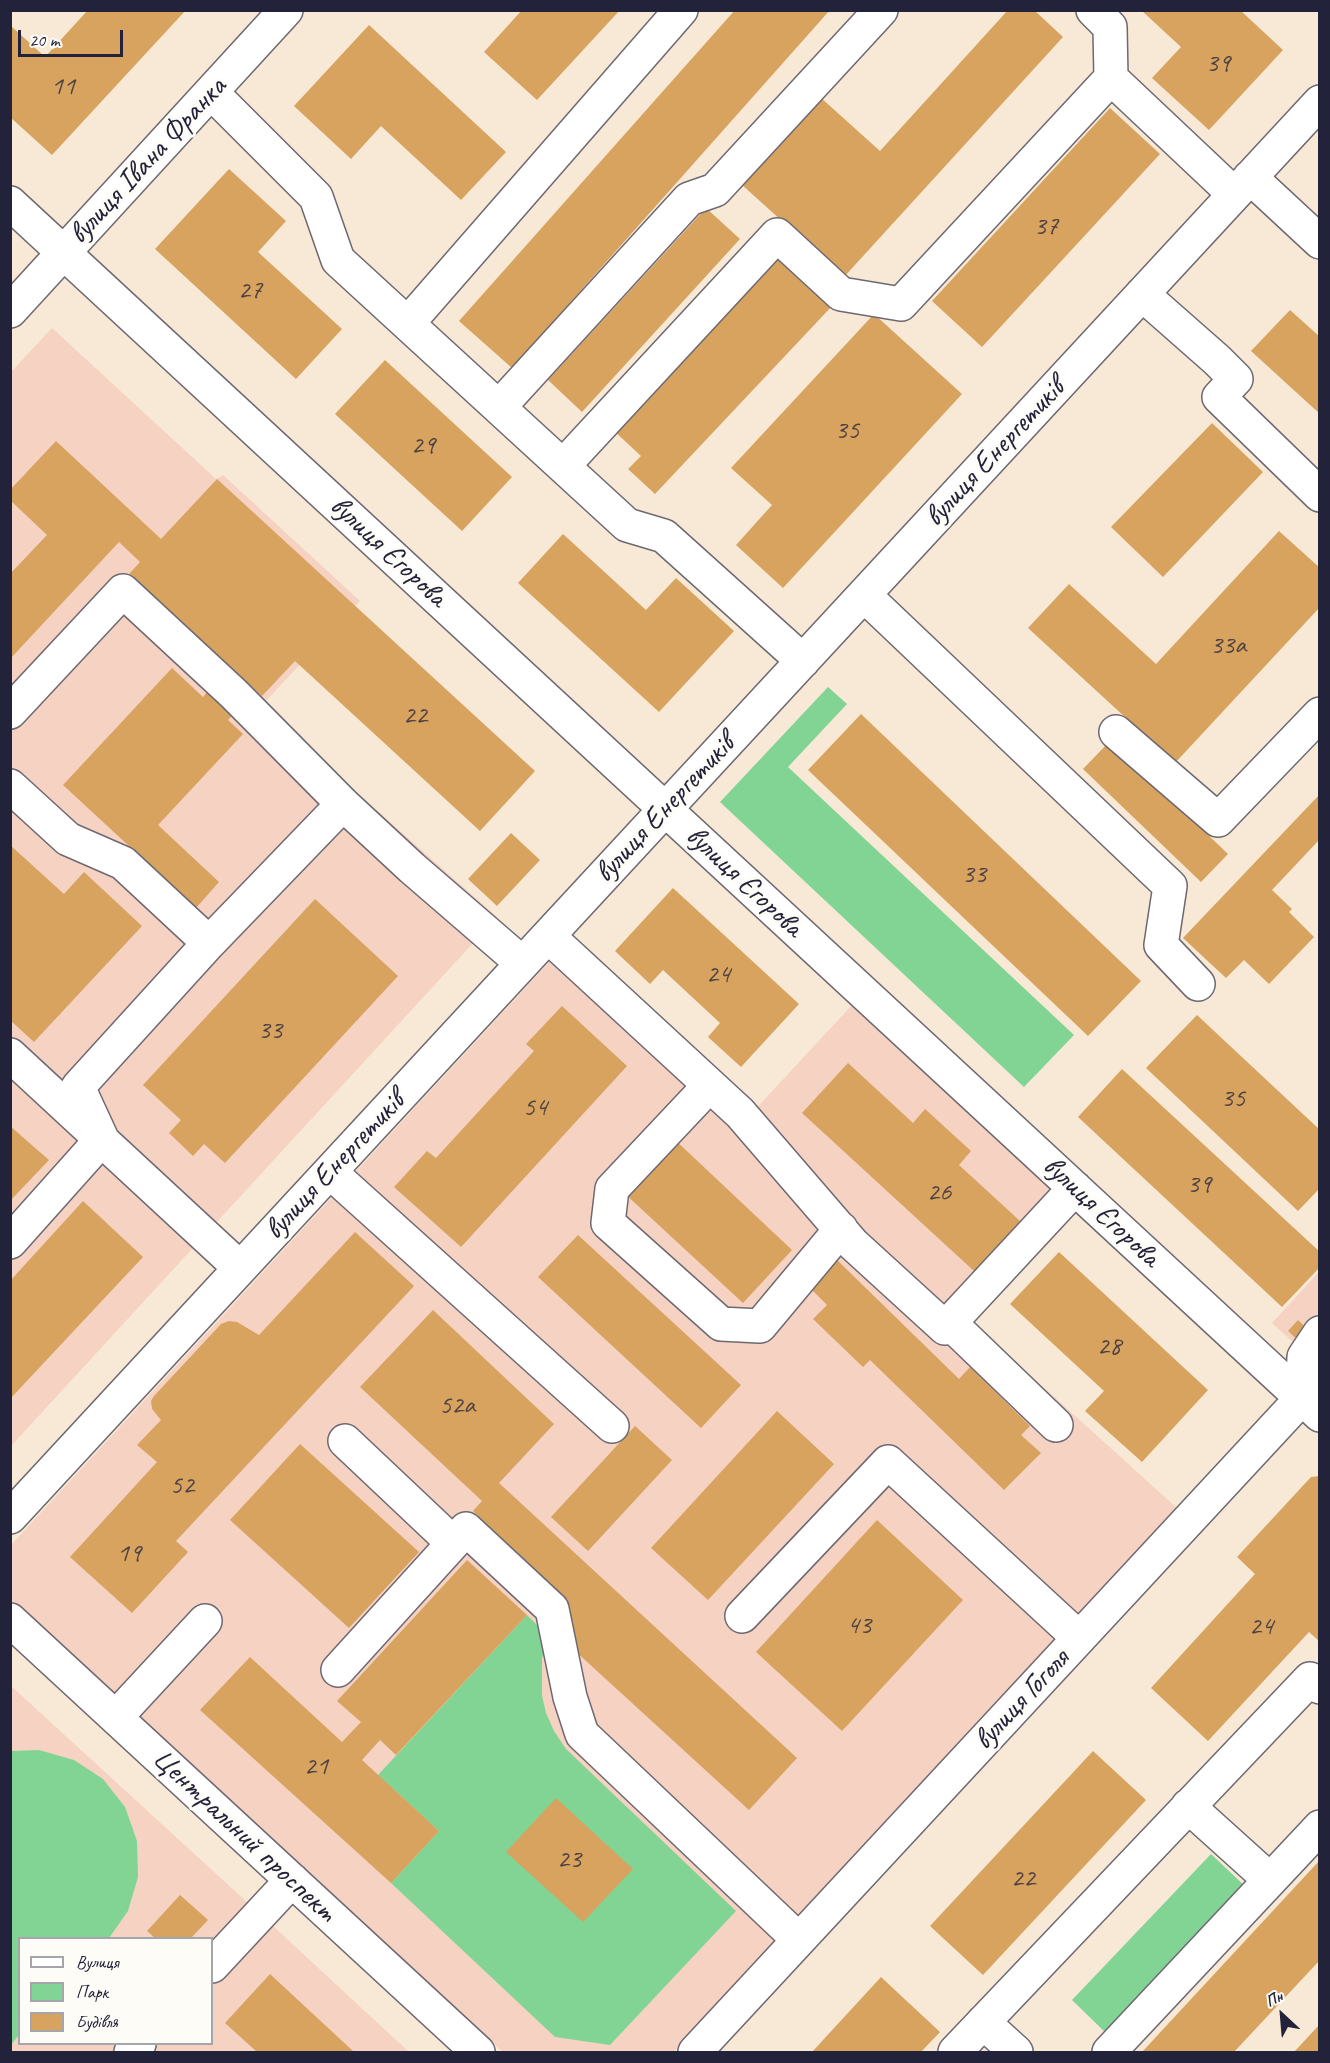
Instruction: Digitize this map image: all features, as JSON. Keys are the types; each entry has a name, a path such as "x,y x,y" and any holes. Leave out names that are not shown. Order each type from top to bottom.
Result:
{"street":[{"name":"вулиця Івана Франка","path":"10,310 286,10"},
{"path":"408,323 681,10"},
{"path":"499,407 689,199 715,190 881,10"},
{"path":"563,466 777,235 841,294 902,304 1111,78 1110,27 1093,10"},
{"path":"1111,78 1242,185 1320,242"},
{"path":"211,92 316,197 338,260 627,525 664,536 803,661"},
{"name":"вулиця Енергетиків","path":"10,1517 1320,102"},
{"name":"вулиця Єгорова","path":"10,203 1311,1406"},
{"path":"1142,294 1236,379 1219,396 1320,495"},
{"path":"10,712 123,591 234,693 343,804 412,868 522,963"},
{"path":"864,595 1170,886 1161,945 1198,984"},
{"path":"1116,732 1218,820 1320,714"},
{"path":"10,786 68,839 123,863 209,943"},
{"path":"102,1139 78,1087 209,943 343,804"},
{"path":"548,936 740,1113 853,1244 945,1328 1075,1188"},
{"path":"10,1055 240,1268"},
{"path":"710,1086 612,1189 608,1222 722,1324 760,1326 840,1229"},
{"path":"10,1242 102,1139"},
{"path":"330,1172 612,1425"},
{"path":"950,1323 1056,1425"},
{"path":"1311,1406 1304,1357 1320,1334"},
{"name":"вулиця Гоголя","path":"694,2052 1079,1638 1311,1406"},
{"path":"345,1441 453,1543"},
{"path":"742,1616 888,1462 1079,1638"},
{"path":"338,1670 466,1529 552,1609 570,1697 582,1734 799,1940"},
{"name":"Центральний проспект","path":"10,1620 478,2052"},
{"path":"116,1717 206,1621"},
{"path":"955,2052 1310,1679 1320,1687"},
{"path":"1188,1806 1270,1880"},
{"path":"1109,2052 1320,1827"},
{"path":"213,1965 292,1880"},
{"path":"983,2022 1016,2052"}],"shaded area":[{"path":"52,328 216,479 223,475 360,601 260,707 497,917 11,1446 10,373"},
{"path":"552,959 737,1129 853,1004 1071,1206 968,1319 1178,1509 674,2052 503,2052 11,1600 10,1546"},
{"path":"1319,1272 1319,1366 1272,1323"},
{"path":"10,1685 260,1914 409,2052 11,2052"}],"green space":[{"path":"828,687 847,704 788,767 1074,1035 1024,1087 720,802"},
{"path":"527,1615 549,1637 542,1658 542,1696 554,1731 566,1749 736,1911 610,2045 555,2037 391,1883 439,1831 378,1775"},
{"path":"39,1750 74,1760 103,1779 125,1807 137,1841 138,1877 128,1911 110,1937 18,1937 18,2036 11,2045 11,1751"},
{"path":"1211,1854 1247,1888 1108,2035 1072,2000"}],"building":[{"path":"88,10 186,10 52,155 10,117 10,25 45,57"},
{"path":"522,10 620,10 537,100 484,52"},
{"path":"735,10 830,10 512,368 459,321"},
{"path":"1008,10 1034,10 1063,37 844,277 741,184 820,97 880,151"},
{"path":"1141,10 1240,10 1283,50 1209,130 1152,78 1181,47"},
{"path":"369,25 506,152 461,200 381,126 351,159 294,106"},
{"path":"1110,108 1160,154 982,347 932,301"},
{"path":"229,169 286,221 258,252 342,329 296,379 155,249"},
{"path":"706,208 740,239 582,412 548,380"},
{"path":"778,253 833,305 655,494 628,469 641,456 612,429"},
{"path":"1290,310 1320,337 1320,414 1251,351"},
{"path":"874,314 962,394 783,588 736,545 772,505 731,468"},
{"path":"385,360 512,477 462,531 335,414"},
{"path":"1212,423 1263,472 1163,577 1111,527"},
{"path":"56,441 161,539 217,479 535,771 480,831 295,661 262,696 129,574 140,562 119,542 10,659 10,574 47,535 10,500 10,490"},
{"path":"1279,531 1320,568 1320,607 1175,763 1028,628 1069,584 1156,664"},
{"path":"563,534 646,610 676,578 734,631 659,712 518,583"},
{"path":"172,668 203,697 212,686 237,710 228,720 243,734 158,825 219,882 196,908 63,785"},
{"path":"861,714 1141,981 1088,1036 808,770"},
{"path":"1110,741 1228,854 1201,882 1083,769"},
{"path":"1320,794 1320,839 1272,890 1292,909 1289,912 1314,937 1269,984 1244,960 1226,978 1183,938"},
{"path":"511,833 540,860 497,906 468,879"},
{"path":"10,845 64,894 84,872 142,926 34,1042 10,1020"},
{"path":"673,888 799,1004 741,1067 708,1037 720,1023 663,970 650,984 615,951"},
{"path":"315,899 398,976 225,1163 204,1144 193,1156 169,1133 181,1120 143,1085"},
{"path":"562,1006 627,1066 461,1247 394,1187 427,1151 436,1158 534,1051 526,1044"},
{"path":"1197,1015 1320,1130 1320,1188 1298,1211 1146,1068"},
{"path":"848,1063 913,1123 925,1109 971,1151 959,1165 1020,1221 974,1271 802,1113"},
{"path":"1122,1069 1320,1252 1320,1267 1282,1307 1078,1117"},
{"path":"10,1126 49,1160 10,1201"},
{"path":"673,1138 792,1250 743,1303 623,1192"},
{"path":"83,1201 143,1257 10,1399 10,1281"},
{"path":"355,1232 414,1286 176,1541 188,1552 132,1613 70,1557 157,1462 137,1445 161,1420 152,1409 151,1401 221,1324 229,1321 237,1322 259,1335"},
{"path":"578,1235 741,1385 701,1428 538,1277"},
{"path":"1059,1252 1208,1390 1142,1462 1085,1411 1104,1391 1010,1304"},
{"path":"836,1259 959,1379 970,1367 1030,1426 1021,1435 1041,1453 1004,1490 870,1360 863,1367 813,1319 827,1305 809,1287"},
{"path":"433,1310 554,1424 499,1483 797,1758 749,1810 573,1649 568,1600 473,1511 482,1501 360,1387"},
{"path":"1298,1320 1315,1336 1305,1347 1288,1331"},
{"path":"777,1411 834,1464 708,1600 651,1548"},
{"path":"635,1426 672,1460 588,1551 551,1517"},
{"path":"300,1444 419,1552 349,1628 230,1520"},
{"path":"1320,1476 1320,1642 1309,1632 1208,1741 1151,1688 1255,1574 1237,1557 1311,1477"},
{"path":"877,1520 963,1600 842,1731 756,1652"},
{"path":"467,1560 527,1615 396,1755 380,1740 362,1760 439,1831 391,1883 200,1710 250,1657 342,1742 361,1722 337,1701"},
{"path":"1093,1751 1146,1800 983,1975 930,1926"},
{"path":"556,1798 633,1869 583,1922 506,1852"},
{"path":"1320,1860 1320,1960 1234,2052 1142,2052"},
{"path":"180,1895 208,1920 192,1937 154,1937 147,1931"},
{"path":"270,1974 354,2052 257,2052 225,2023"},
{"path":"881,1977 940,2032 921,2052 812,2052"},
{"path":"1320,2024 1320,2052 1294,2052"}]}
